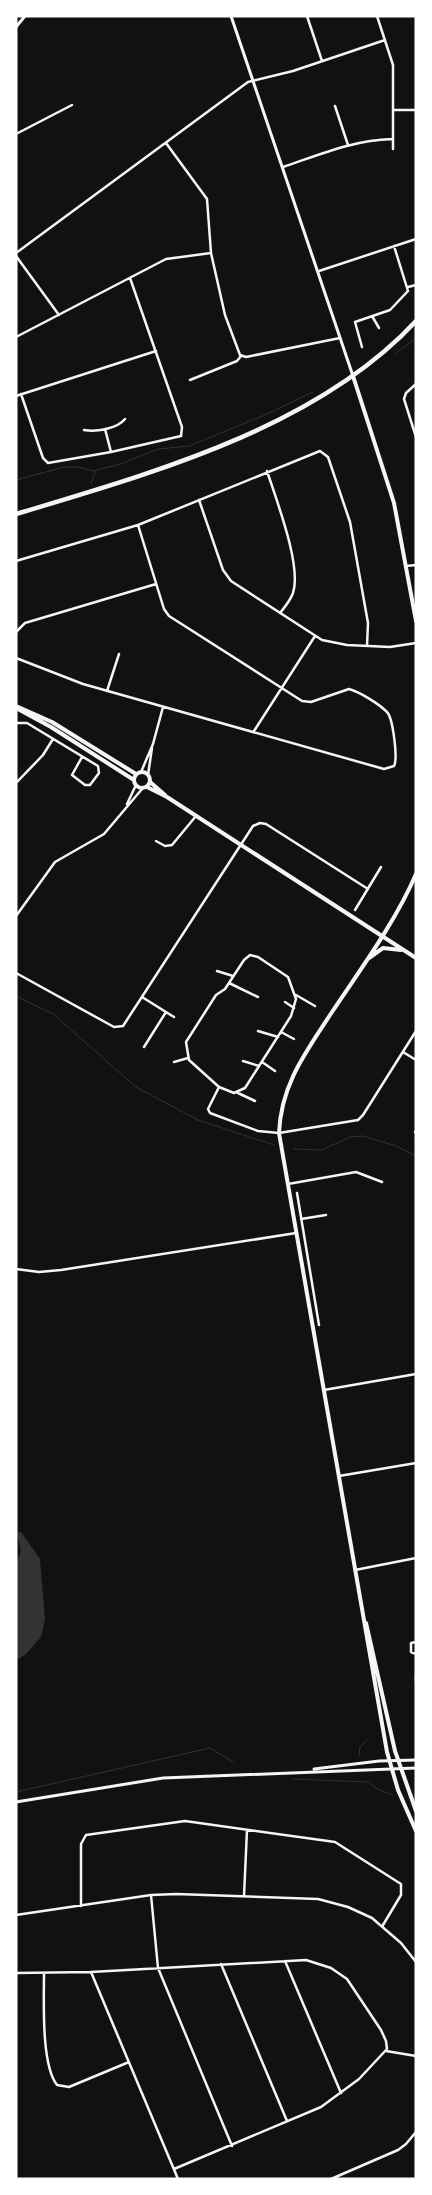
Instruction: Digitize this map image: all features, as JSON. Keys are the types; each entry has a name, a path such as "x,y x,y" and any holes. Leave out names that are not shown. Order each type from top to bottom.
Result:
{"main road":[{"path":"16,514 174,464 291,413 324,396 352,376 416,321"},
{"path":"352,376 392,495 416,621"},
{"path":"16,707 52,722 138,773 148,774 150,782 167,797 416,958"},
{"path":"16,707 134,780 136,785 167,797"},
{"path":"134,780 138,773"},
{"path":"144,788 150,782"},
{"path":"416,874 381,936 290,1080 281,1105 279,1133 362,1607 368,1654 389,1761 416,1831"},
{"path":"366,960 383,948 403,950"},
{"path":"362,1607 375,1654 400,1768 416,1811"}],"street":[{"path":"16,27 25,16"},
{"path":"231,16 319,272 352,376"},
{"path":"307,16 322,61"},
{"path":"377,16 393,64 393,149"},
{"path":"59,315 16,254 253,79 287,73 385,40"},
{"path":"16,134 72,105"},
{"path":"335,106 348,144"},
{"path":"393,110 416,110"},
{"path":"283,167 348,144 366,140 392,139"},
{"path":"166,143 206,198 211,253 225,315 240,355 237,361 190,380"},
{"path":"319,272 416,239"},
{"path":"362,347 356,322 393,308 407,293 408,287 394,246"},
{"path":"16,337 170,257 211,253"},
{"path":"21,394 43,458 47,462 53,463 177,439 182,434 182,427 130,278"},
{"path":"408,287 416,285"},
{"path":"372,316 379,328"},
{"path":"240,355 246,357 340,338"},
{"path":"16,396 156,351"},
{"path":"416,384 406,394 404,399 416,437"},
{"path":"84,430 105,429 120,424 125,419"},
{"path":"105,429 111,452"},
{"path":"16,561 138,525 315,451 322,451 327,455 350,522 368,623 367,646"},
{"path":"267,471 287,529 292,561 293,593 280,614"},
{"path":"199,500 228,578 280,614 328,642 390,647 416,643"},
{"path":"16,658 67,679 384,769 391,768 395,764 396,757 390,717 386,710 351,690 308,702 302,701 169,616 164,609 138,525"},
{"path":"406,566 416,565"},
{"path":"16,632 24,623 156,584"},
{"path":"254,731 315,636"},
{"path":"107,691 119,654"},
{"path":"148,774 153,744 163,707"},
{"path":"16,727 16,723 27,723 82,757 99,769 90,785 86,785 75,778 73,771 82,757"},
{"path":"16,783 43,755 53,739"},
{"path":"138,773 153,744"},
{"path":"126,806 136,785"},
{"path":"16,916 55,862 104,834 126,806 144,788"},
{"path":"156,841 165,846 172,845 196,816"},
{"path":"16,973 119,1028 123,1026 253,826 263,823 368,889"},
{"path":"355,910 381,867"},
{"path":"255,1100 219,1087 188,1058 186,1042 216,995 229,982 246,958 256,956 288,977 296,994 315,1006"},
{"path":"217,971 233,976"},
{"path":"229,982 258,997"},
{"path":"238,1093 245,1088 282,1032 294,1008 296,994"},
{"path":"142,997 174,1017"},
{"path":"285,1002 294,1008"},
{"path":"144,1047 166,1012"},
{"path":"258,1030 278,1037"},
{"path":"219,1087 209,1107 210,1113 258,1131 279,1133 360,1119 416,1031"},
{"path":"282,1032 294,1039"},
{"path":"403,1052 416,1060"},
{"path":"174,1062 188,1058"},
{"path":"243,1061 259,1066"},
{"path":"262,1062 275,1072"},
{"path":"288,1184 356,1172 382,1182"},
{"path":"297,1193 319,1325"},
{"path":"301,1219 326,1215"},
{"path":"16,1269 39,1272 61,1270 296,1233"},
{"path":"307,1294 314,1292"},
{"path":"324,1390 416,1374"},
{"path":"339,1476 416,1463"},
{"path":"355,1570 416,1558"},
{"path":"416,1642 411,1643 410,1647 411,1652 416,1654"},
{"path":"416,1674 416,1681"},
{"path":"293,1771 398,1760 416,1760"},
{"path":"16,1802 163,1778 293,1771 416,1768"},
{"path":"81,1906 81,1844 83,1837 88,1834 181,1821 338,1842 398,1880 402,1888 401,1895 382,1925"},
{"path":"244,1896 247,1830"},
{"path":"150,1894 158,1968 232,2146"},
{"path":"16,1915 150,1894 244,1896 331,1902 358,1911 382,1925 416,1962"},
{"path":"16,1973 91,1972 221,1963 306,1960 321,1963 347,1979 381,2030 388,2046 386,2051 341,2093 321,2107 174,2169"},
{"path":"285,1961 341,2093"},
{"path":"221,1963 288,2121"},
{"path":"91,1972 178,2179"},
{"path":"44,1974 45,2039 57,2085 69,2086 129,2062"},
{"path":"386,2051 416,2056"},
{"path":"331,2179 398,2150 416,2132"}],"shaded area":[{"path":"21,1532 40,1559 45,1619 41,1637 25,1655 16,1660 16,1565 21,1551 17,1533"}],"waterway":[{"path":"395,354 416,338"},
{"path":"16,480 64,467 78,467 93,471 120,464 158,449 189,446 265,415 313,392"},
{"path":"91,483 96,470"},
{"path":"16,996 53,1014 136,1087 198,1120 274,1145"},
{"path":"294,1149 322,1150 350,1137 363,1136 396,1146 416,1156"},
{"path":"359,1756 360,1747 367,1740"},
{"path":"16,1792 210,1748 233,1762"},
{"path":"293,1779 369,1782 377,1789 392,1795"}]}
